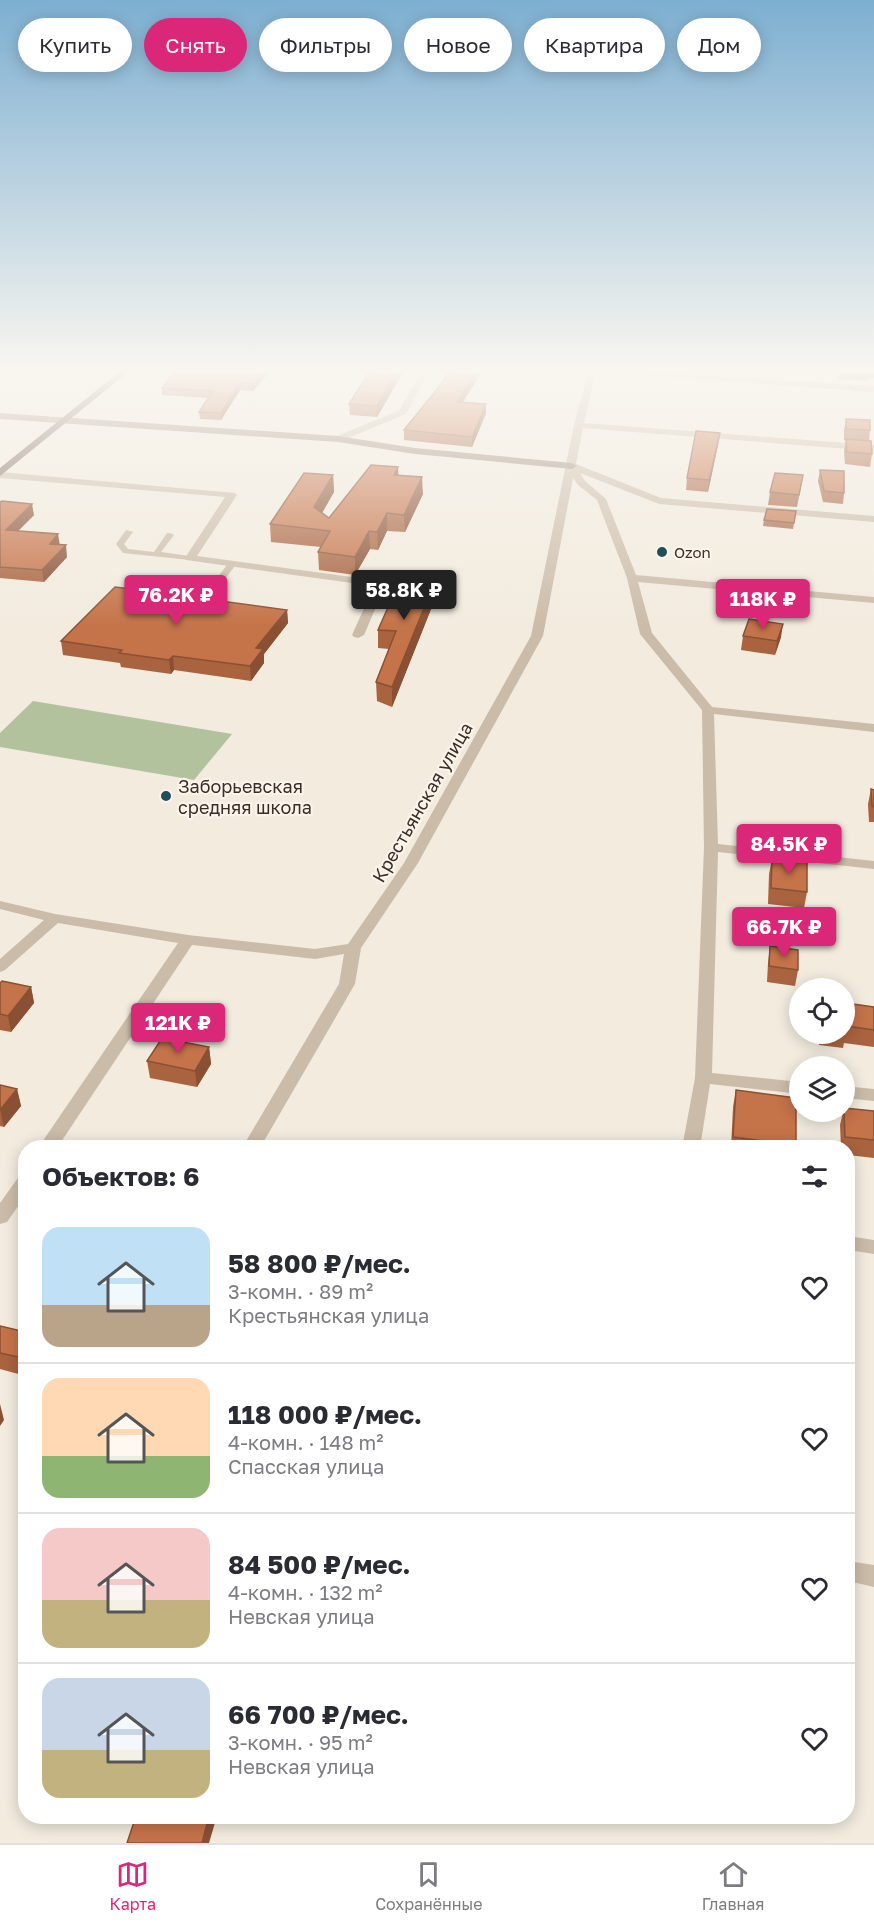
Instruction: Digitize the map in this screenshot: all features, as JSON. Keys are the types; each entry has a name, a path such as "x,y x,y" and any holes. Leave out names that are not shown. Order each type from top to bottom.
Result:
{"main road":[{"path":"0,474 24,455"}],"street":[{"path":"457,455 572,466 659,501 874,519"},
{"name":"Крестьянская улица","path":"353,948 411,863 537,636 574,455"},
{"path":"572,466 581,483 601,499 632,578 646,634 708,710 711,847 703,1078 692,1140"},
{"path":"0,474 232,495 190,558 381,584 358,635"},
{"path":"632,578 874,600"},
{"path":"708,710 874,728"},
{"path":"711,847 874,865"},
{"path":"0,905 55,918 188,940 315,954 353,948 346,984 256,1140"},
{"path":"0,967 55,918"},
{"path":"52,1140 188,940"},
{"path":"703,1078 789,1087"},
{"path":"855,1093 874,1095"},
{"path":"0,1217 18,1191"},
{"path":"855,1244 874,1247"},
{"path":"855,1572 874,1576"}],"lane":[{"path":"129,532 120,544 126,551 190,558"},
{"path":"156,554 170,535"},
{"path":"208,596 233,563"}],"green space":[{"path":"33,701 232,734 194,780 0,747 0,733"}],"building":[{"path":"691,455 715,455 709,480 687,478"},
{"path":"371,465 398,467 394,475 422,477 404,515 387,513 377,532 369,531 355,557 318,552 330,531 270,524 304,473 333,475 314,507 329,518"},
{"path":"820,470 844,471 844,493 824,491"},
{"path":"775,473 803,475 799,495 770,492"},
{"path":"0,502 32,504 6,530 58,534 50,544 66,545 42,570 0,567"},
{"path":"767,509 796,511 794,523 764,520"},
{"path":"403,573 437,576 392,687 376,682 396,631 378,630"},
{"path":"115,587 179,595 183,591 216,596 213,600 287,610 256,648 263,649 250,666 173,656 169,660 61,641"},
{"path":"749,619 783,624 777,641 743,636"},
{"path":"871,789 874,790 874,807 872,806"},
{"path":"772,859 807,862 807,892 771,888"},
{"path":"770,946 798,950 798,970 769,966"},
{"path":"2,981 31,987 8,1016 0,1014 0,983"},
{"path":"855,1004 874,1007 874,1030 855,1027"},
{"path":"162,1038 209,1047 195,1071 147,1061"},
{"path":"0,1085 17,1089 0,1110"},
{"path":"736,1090 789,1097 789,1122 796,1122 796,1140 757,1140 733,1137"},
{"path":"855,1109 874,1111 874,1140 845,1137 844,1122 855,1122"},
{"path":"0,1326 18,1330 18,1357 0,1353"},
{"path":"133,1824 207,1824 202,1843 127,1843"}],"place":[{"name":"Ozon","path":"662,552"},
{"name":"Заборьевская средняя школа","path":"166,796"}]}
